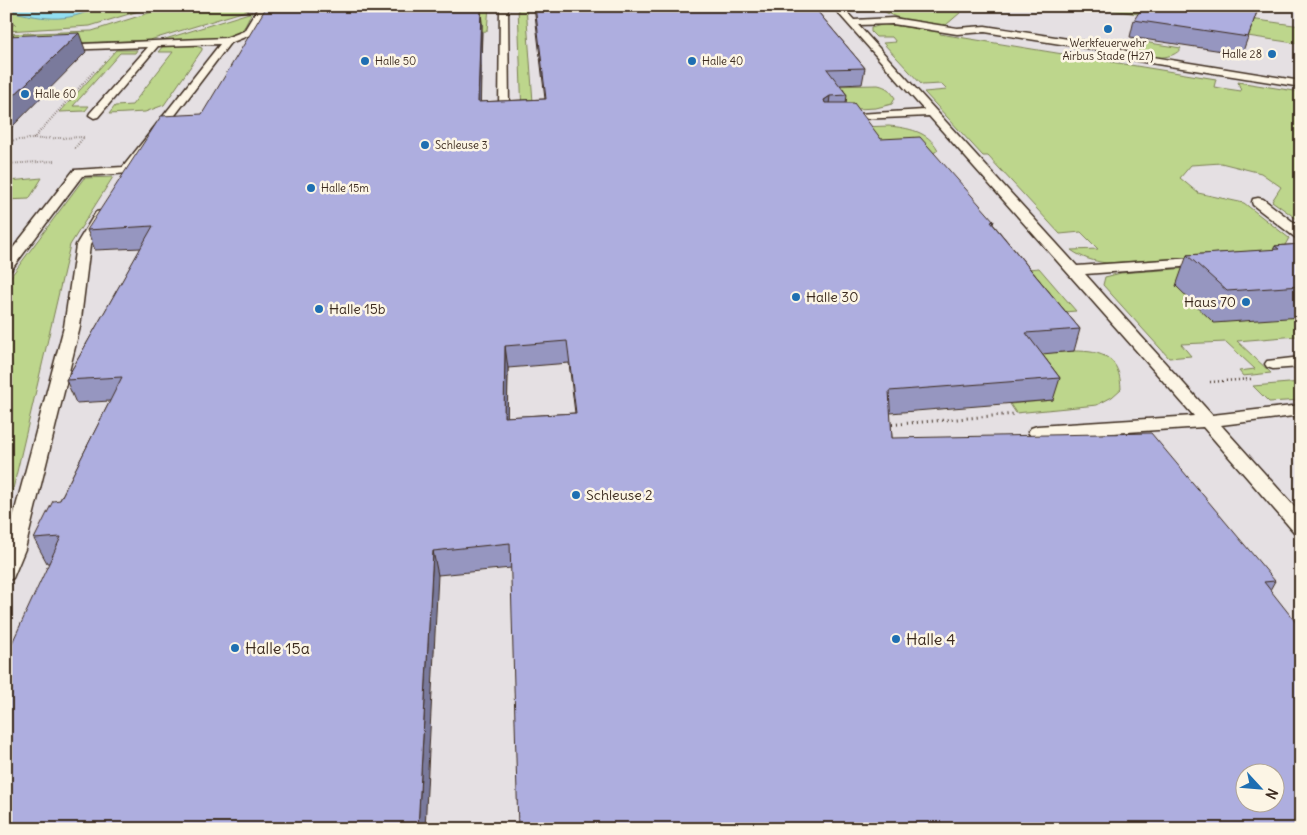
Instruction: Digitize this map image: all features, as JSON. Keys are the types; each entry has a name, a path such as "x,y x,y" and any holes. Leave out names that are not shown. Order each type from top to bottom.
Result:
{"lane":[{"path":"55,47 227,41 247,33 263,6"},
{"path":"504,6 504,111"},
{"path":"836,6 1207,420 1293,510 1301,527"},
{"path":"851,23 893,21 958,31 985,29 1107,48 1138,58 1301,84"},
{"path":"117,186 138,155 227,41"},
{"path":"94,115 156,43"},
{"path":"829,118 933,113"},
{"path":"138,155 152,154"},
{"path":"6,267 78,172 127,170"},
{"path":"1258,202 1301,235"},
{"path":"6,573 15,549 72,327 83,245 107,203"},
{"path":"1073,271 1222,260"},
{"path":"1273,364 1301,362"},
{"path":"1037,432 1207,420 1301,410"}],"path":[{"path":"6,140 33,139 95,69"},
{"path":"6,164 55,162"},
{"path":"1297,320 1301,323"},
{"path":"877,426 1024,413"}],"green space":[{"path":"6,6 155,6 90,26 6,31 6,27 16,24 6,21"},
{"path":"171,6 256,6 255,8 150,40 6,46 6,34 92,31"},
{"path":"431,6 489,6 487,31 475,32"},
{"path":"518,6 526,6 534,116 522,116"},
{"path":"877,6 968,6 946,25 919,23 900,18"},
{"path":"1084,6 1128,9 1131,6 1155,6 1301,26 1301,44 1194,28 1145,15"},
{"path":"252,12 243,29 228,36 205,39 162,40"},
{"path":"885,24 1216,79 1214,87 1241,91 1238,82 1301,92 1301,222 1272,201 1281,187 1261,173 1221,163 1191,165 1180,178 1198,193 1244,203 1289,238 1281,252 1106,263 1079,255 1071,250 1098,249 1081,232 1060,234 988,156 983,156 924,92 947,90 941,84 922,85 883,43 896,42 892,37 876,37 871,32 871,28"},
{"path":"1131,40 1181,48 1173,55 1154,57 1137,53 1128,45"},
{"path":"192,45 202,48 202,50 164,105 145,112 109,114 115,106 132,105 173,52 158,52 163,46"},
{"path":"116,50 137,50 135,53 120,53 73,106 89,106 85,111 60,112"},
{"path":"878,85 892,93 895,98 892,104 876,108 819,111 826,86"},
{"path":"889,126 917,132 929,139 938,150 932,154 830,128"},
{"path":"113,177 70,245 6,519 6,283 84,178"},
{"path":"42,178 29,199 6,200 6,184 9,181"},
{"path":"1245,264 1301,326 1301,339 1297,336 1237,341 1271,373 1243,376 1239,371 1255,369 1226,342 1181,344 1191,356 1169,358 1103,285 1105,277 1121,273"},
{"path":"1039,268 1076,311 1052,313 1017,270"},
{"path":"1074,351 1093,352 1108,358 1117,370 1121,389 1112,397 1097,405 1016,413 1010,404 1053,400 1020,355"},
{"path":"1301,382 1301,400 1269,402 1253,386"}],"water":[{"path":"6,6 98,6 75,16 53,18 6,10"}],"building":[{"path":"267,6 442,6 441,11 481,10 478,102 546,99 535,6 813,6 865,68 827,69 847,95 830,96 824,100 825,103 854,103 881,139 920,137 994,221 991,222 1080,329 1026,333 1060,378 889,391 892,438 1151,433 1275,581 1264,582 1301,629 1301,829 518,829 510,543 433,551 418,829 6,829 6,656 61,537 34,539 53,501 60,500 122,377 66,380 153,226 87,230 161,116 202,114","holes":["567,341 576,413 504,417 505,346"]},
{"path":"1143,6 1259,6 1248,37 1134,20"},
{"path":"79,33 6,103 6,36"},
{"path":"1301,244 1301,286 1227,291 1187,255 1279,249 1275,246"}],"place":[{"name":"Werkfeuerwehr Airbus Stade (H27)","path":"1108,29"},
{"name":"Halle 28","path":"1272,54"},
{"name":"Halle 50","path":"365,61"},
{"name":"Halle 40","path":"692,61"},
{"name":"Halle 60","path":"25,94"},
{"name":"Schleuse 3","path":"425,145"},
{"name":"Halle 15m","path":"311,188"},
{"name":"Halle 30","path":"796,297"},
{"name":"Haus 70","path":"1246,302"},
{"name":"Halle 15b","path":"319,309"},
{"name":"Schleuse 2","path":"576,495"},
{"name":"Halle 4","path":"896,639"},
{"name":"Halle 15a","path":"235,648"}]}
